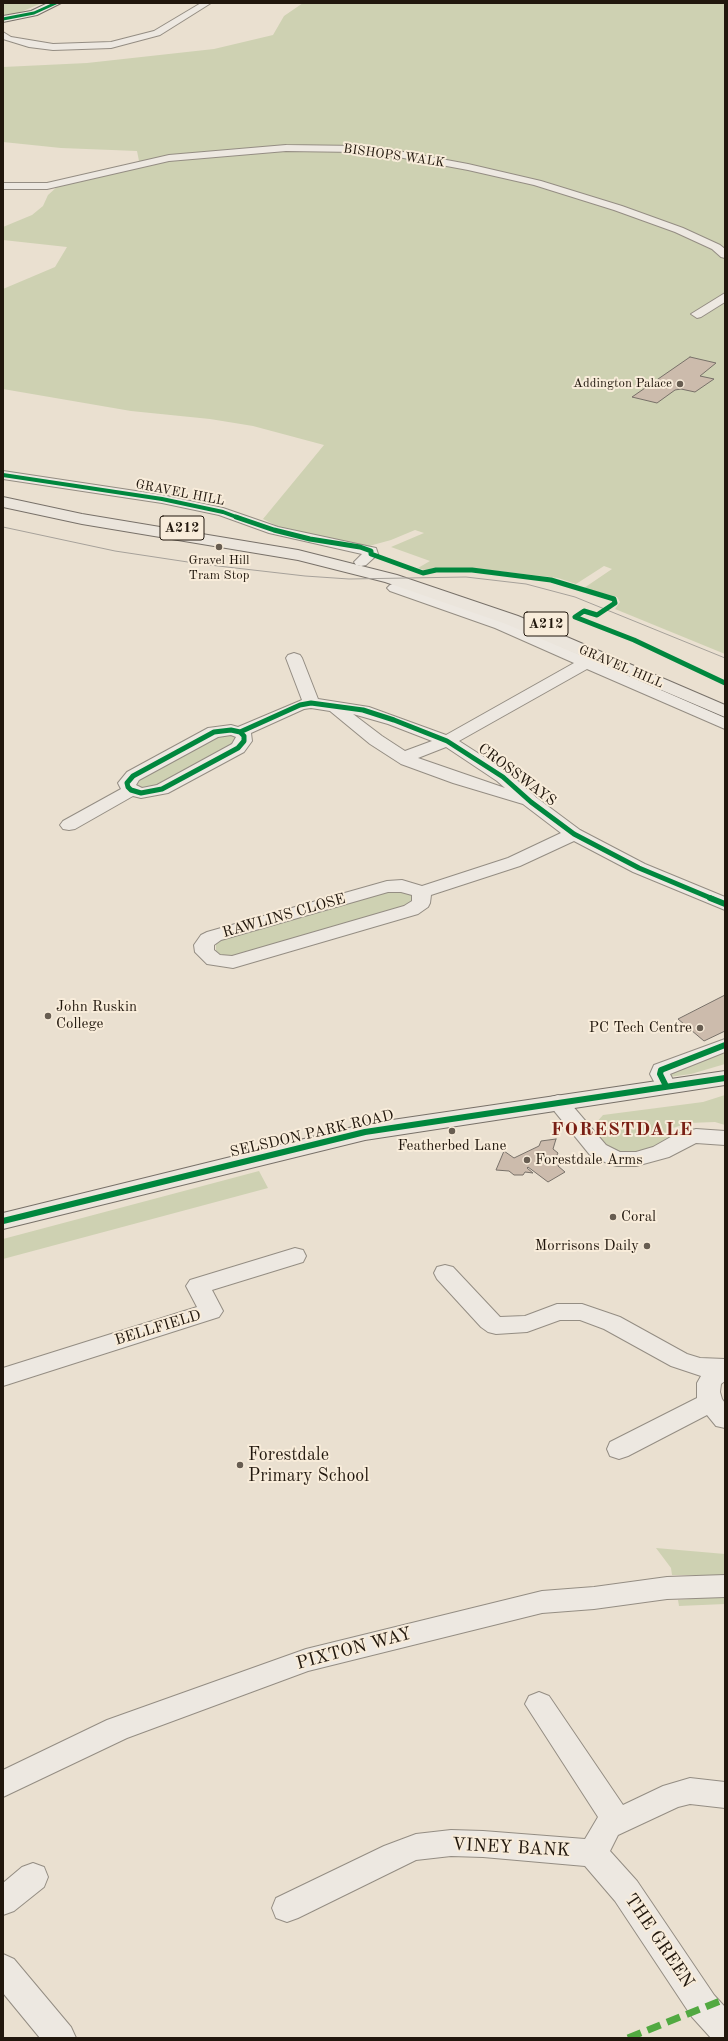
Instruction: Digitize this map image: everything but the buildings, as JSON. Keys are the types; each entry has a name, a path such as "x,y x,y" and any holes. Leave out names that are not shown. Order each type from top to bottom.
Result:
{"main road":[{"name":"GRAVEL HILL","path":"3,494 106,516 366,558 520,614 725,702"},
{"name":"GRAVEL HILL","path":"3,502 97,521 298,555 384,576 445,600 512,620 725,712"},
{"name":"SELSDON PARK ROAD","path":"3,1221 365,1132 725,1078"}],"street":[{"path":"3,19 34,13 56,3"},
{"path":"3,35 8,39 53,47 111,45 157,33 208,3"},
{"name":"BISHOPS WALK","path":"3,186 47,186 169,158 286,148 358,149 398,154 460,166 537,184 618,208 678,230 716,247 725,255"},
{"path":"697,314 725,297"},
{"name":"GRAVEL HILL","path":"3,475 162,499 223,512 274,530 310,539 360,547 371,551 366,558"},
{"name":"GRAVEL HILL","path":"395,588 445,600 725,724"},
{"path":"294,658 312,703"},
{"path":"404,758 447,741 586,663"},
{"name":"CROSSWAYS","path":"132,790 128,787 127,783 133,776 214,732 231,730 240,732 300,705 312,703 341,706 375,713 447,741 503,777 530,802 574,834 639,868 725,904"},
{"name":"CROSSWAYS","path":"341,706 338,710 376,740 404,758 459,779 530,802"},
{"path":"69,825 132,790 148,792 162,789 238,748 244,741 244,736 240,732"},
{"path":"422,892 514,862 574,834"},
{"name":"RAWLINS CLOSE","path":"402,886 422,892 421,903 411,910 232,962 214,960 205,952 204,945 208,939 214,936 387,887 402,886"},
{"path":"666,1086 660,1074 661,1070 725,1046"},
{"path":"558,1102 598,1150 617,1160 636,1159 661,1152 684,1139 696,1136 725,1138"},
{"name":"BELLFIELD","path":"3,1377 211,1311 198,1286 295,1256"},
{"path":"445,1273 489,1321 496,1326 527,1324 557,1312 582,1312 612,1322 679,1360 698,1367 724,1369"},
{"path":"619,1448 718,1411 708,1392 709,1383 718,1372 724,1369"},
{"name":"PIXTON WAY","path":"3,1784 117,1729 306,1660 542,1602 594,1598 667,1588 725,1586"},
{"path":"539,1704 618,1821"},
{"path":"593,1853 608,1826 673,1795 690,1790 725,1795"},
{"name":"VINEY BANK","path":"287,1908 394,1855 416,1847 451,1843 483,1844 593,1853"},
{"name":"THE GREEN","path":"593,1853 626,1891 703,2006 725,2030"},
{"path":"3,1901 33,1877"},
{"path":"3,1969 60,2038"}],"green space":[{"path":"3,3 42,3 16,14 3,15"},
{"path":"303,3 725,3 725,654 615,609 620,602 617,597 584,588 612,569 604,566 576,584 558,578 472,568 435,568 424,570 418,568 430,561 391,547 424,533 415,530 391,540 369,546 281,528 263,519 324,445 253,426 210,419 131,411 3,389 3,289 55,267 67,247 3,240 3,227 32,215 43,206 48,195 58,186 140,166 137,151 61,148 3,142 3,67 87,63 214,49 273,35 284,16"},
{"path":"223,734 236,735 240,741 166,784 143,790 135,785 140,779"},
{"path":"397,891 411,893 415,896 412,904 235,956 222,955 216,952 216,941 387,892"},
{"path":"725,1051 725,1064 691,1074 669,1077 669,1072"},
{"path":"725,1095 725,1125 715,1122 688,1123 670,1129 675,1136 657,1146 636,1153 622,1152 605,1146 596,1132 595,1124 603,1115 703,1102"},
{"path":"259,1171 268,1188 3,1259 3,1239"},
{"path":"656,1548 725,1554 725,1575 672,1575 671,1568"},
{"path":"725,1596 725,1604 679,1606 678,1600"}],"tram line":[{"path":"3,527 115,551 201,564 305,576 349,579 466,577 526,584 575,597 725,658"}],"marked path":[{"path":"628,2038 725,1999"}],"cycle path":[{"path":"3,19 34,13 56,3"},
{"path":"3,475 162,499 223,512 274,530 310,539 360,547 371,551 371,554 423,573 436,570 472,570 551,580 614,599 615,603 597,615 584,611 575,617 634,640 725,683"},
{"path":"240,732 244,736 244,741 238,748 162,789 141,793 131,790 128,787 127,783 133,776 214,732 231,730 240,732 300,705 311,703 363,710 394,720 447,741 503,777 531,802 574,834 639,868 725,904"},
{"path":"666,1086 660,1074 661,1070 725,1045"},
{"path":"3,1221 365,1132 725,1078"}],"place":[{"name":"Addington Palace","path":"680,384"},
{"name":"Gravel Hill Tram Stop","path":"219,547"},
{"name":"John Ruskin College","path":"48,1016"},
{"name":"PC Tech Centre","path":"700,1028"},
{"name":"Featherbed Lane","path":"452,1131"},
{"name":"Forestdale Arms","path":"527,1160"},
{"name":"Coral","path":"613,1217"},
{"name":"Morrisons Daily","path":"647,1246"},
{"name":"Forestdale Primary School","path":"240,1465"}],"district":[{"name":"FORESTDALE","path":"622,1130"}]}
